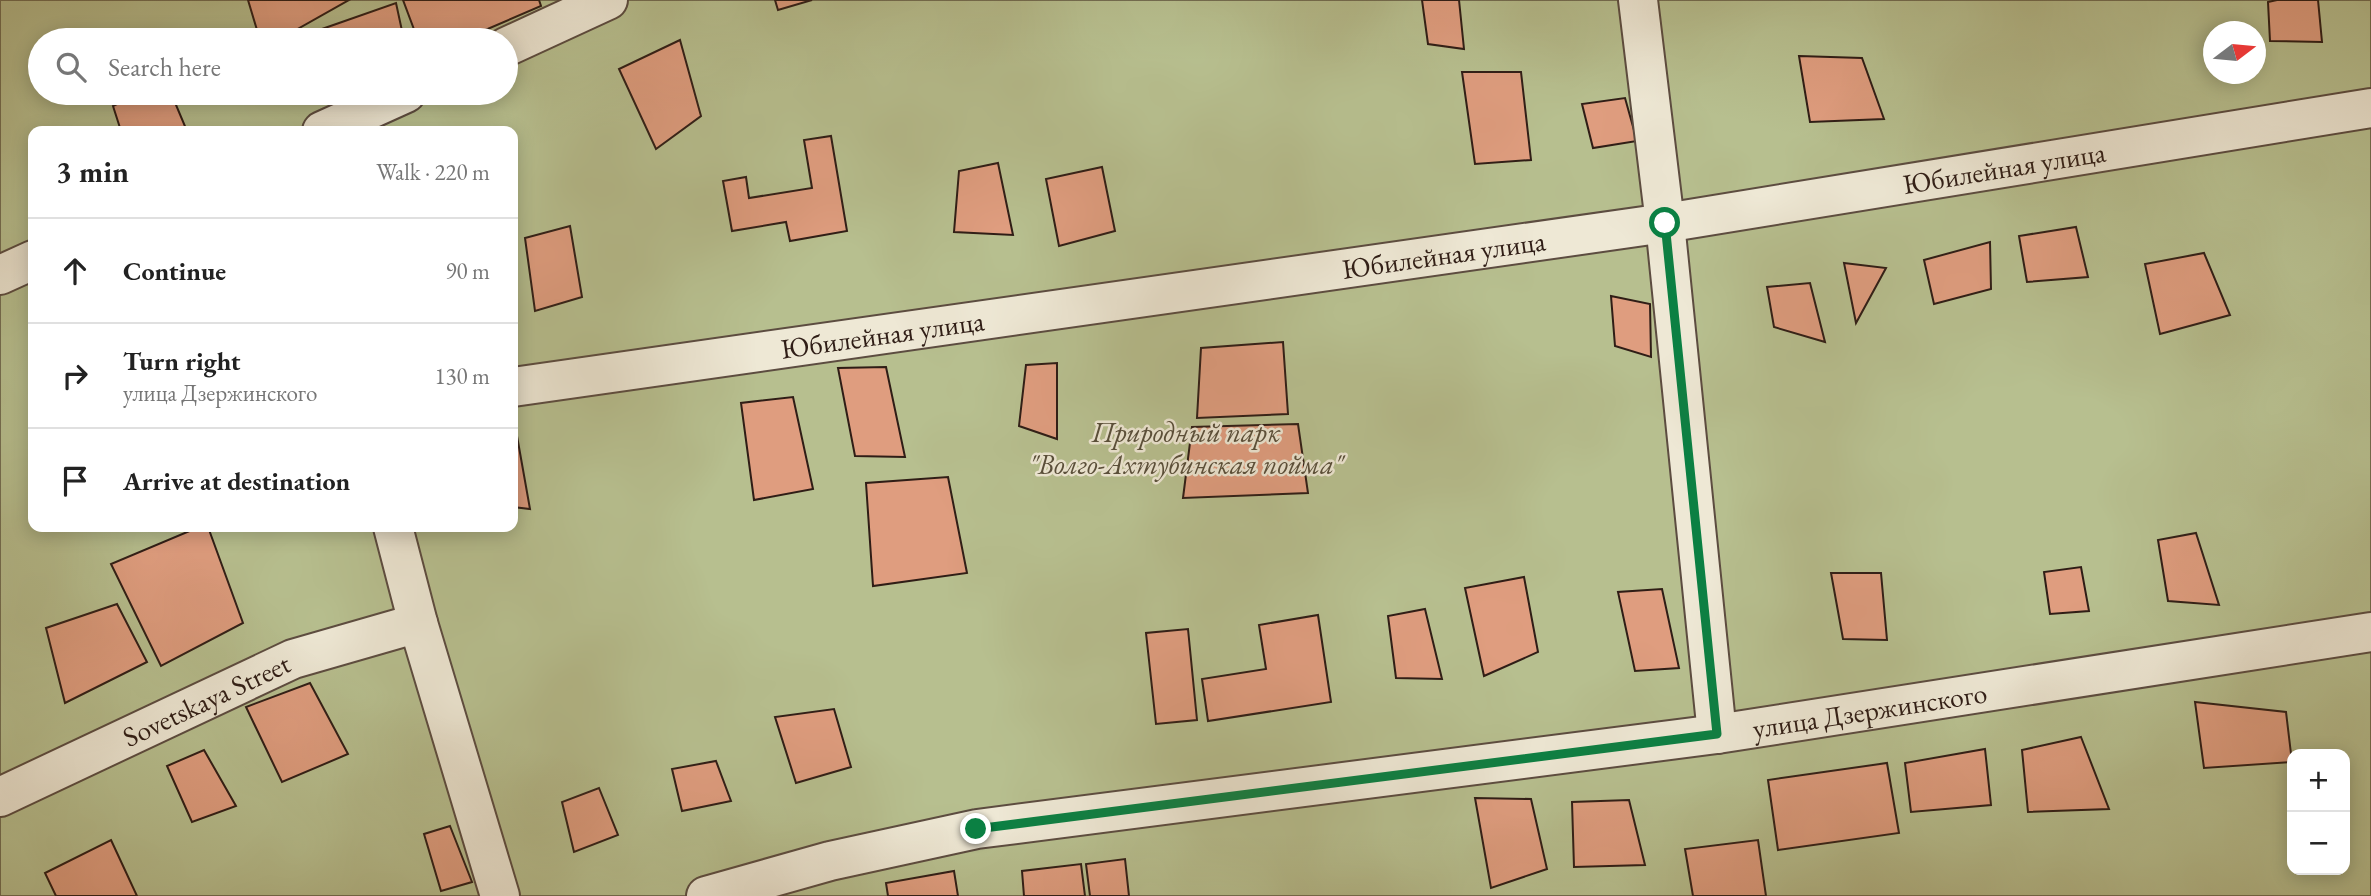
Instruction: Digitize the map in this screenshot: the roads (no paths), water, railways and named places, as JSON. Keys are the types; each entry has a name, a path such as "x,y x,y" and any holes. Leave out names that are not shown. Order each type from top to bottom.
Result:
{"street":[{"path":"518,41 608,0"},
{"path":"1638,0 1665,223 1717,734"},
{"path":"333,126 379,105"},
{"name":"Юбилейная улица","path":"518,386 1665,223 2371,108"},
{"path":"0,275 28,262"},
{"path":"394,532 418,623 500,896"},
{"name":"Sovetskaya Street","path":"0,797 293,659 418,623"},
{"name":"улица Дзержинского","path":"706,896 830,861 976,829 1717,734 2371,632"}],"park label":[{"name":"Природный парк \"Волго-Ахтубинская пойма\"","path":"1186,448"}]}
